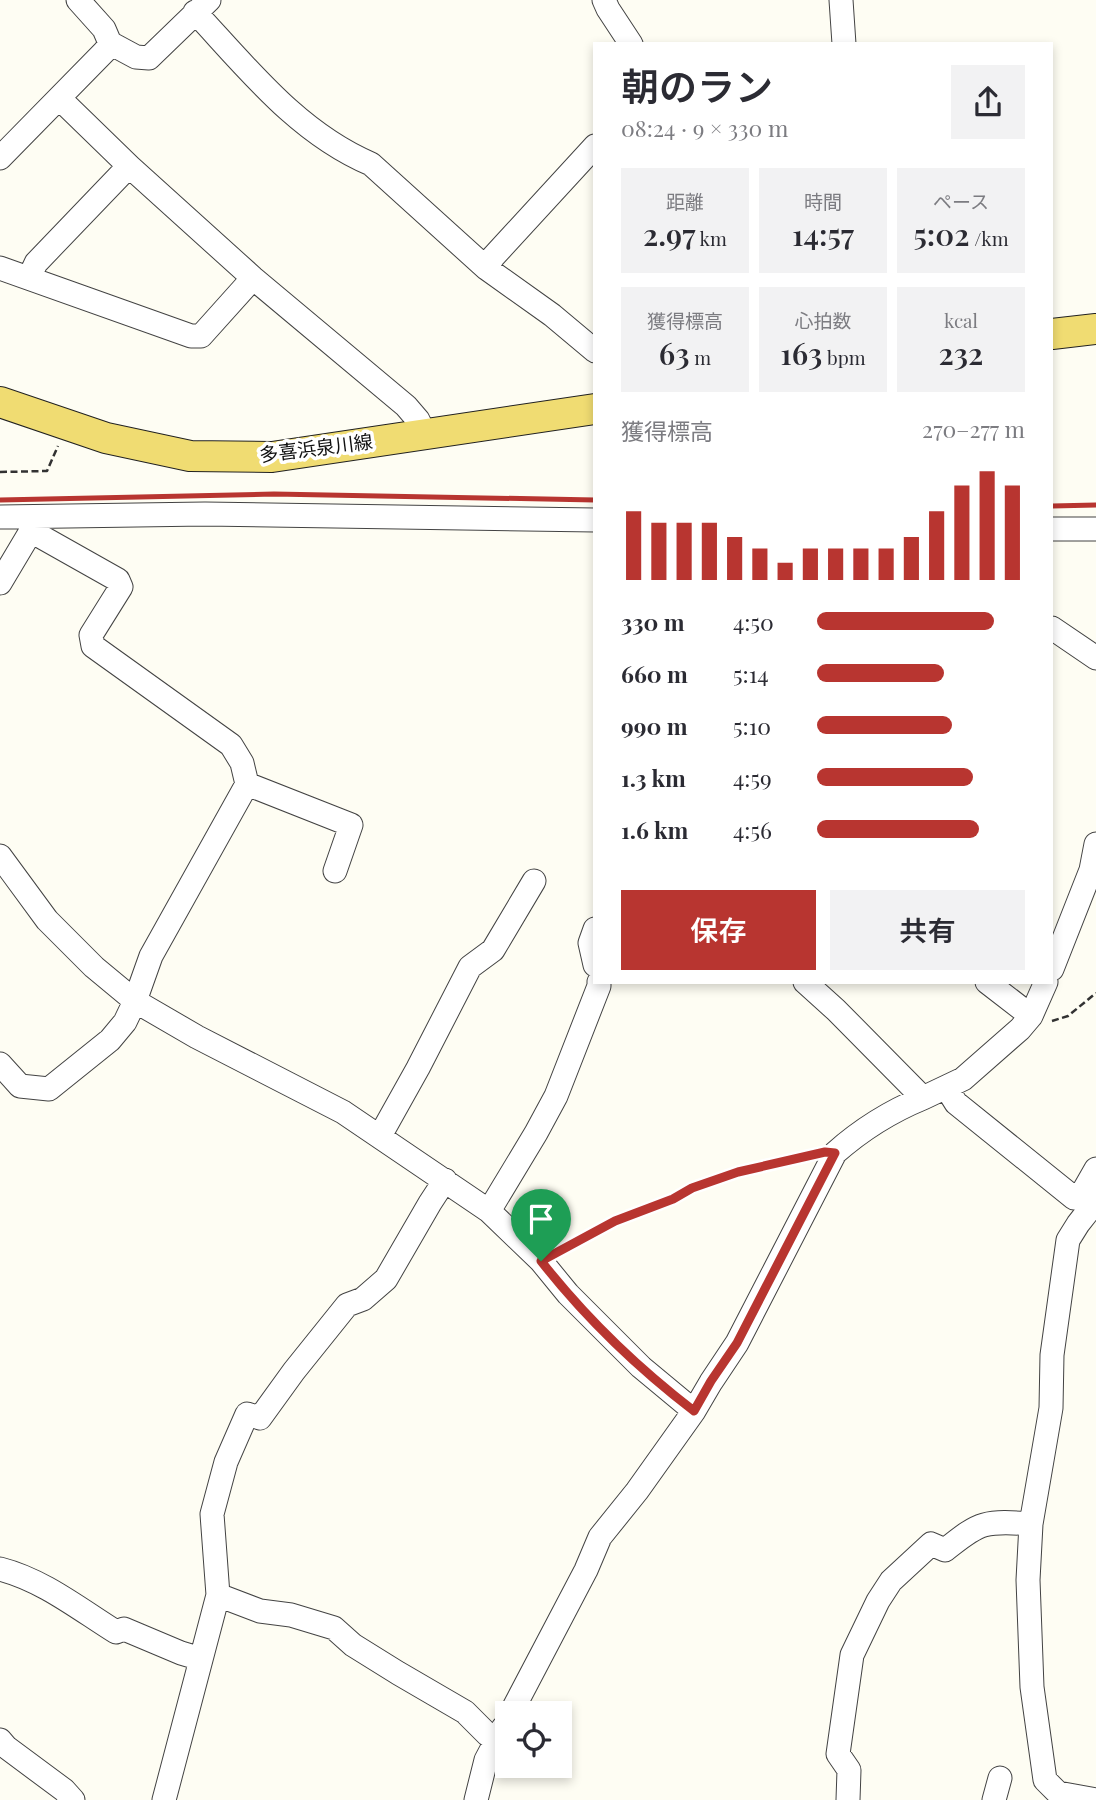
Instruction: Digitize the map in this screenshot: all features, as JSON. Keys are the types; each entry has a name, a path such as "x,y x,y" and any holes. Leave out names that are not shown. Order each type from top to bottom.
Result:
{"main road":[{"path":"1053,334 1096,329"},
{"name":"多喜浜泉川線","path":"0,402 106,438 190,456 272,457 593,409"}],"street":[{"path":"78,0 104,29 110,43 136,57 149,58 202,6 279,102 306,125 348,154 371,164 486,268 552,315 593,350"},
{"path":"604,0 630,42"},
{"path":"841,0 844,42"},
{"path":"0,158 110,43"},
{"path":"59,98 129,166 253,278 406,406 425,434"},
{"path":"486,268 493,257 593,148"},
{"path":"29,278 36,263 129,166"},
{"path":"0,268 191,336 201,336 253,278"},
{"path":"0,517 36,524 205,514 593,520"},
{"path":"0,583 36,524"},
{"path":"0,1064 20,1086 49,1089 110,1040 125,1022 150,956 247,784 242,764 232,745 93,646 91,635 121,587 118,580 36,524"},
{"path":"1053,528 1096,529"},
{"path":"1053,629 1096,658"},
{"path":"247,784 351,825 335,871"},
{"path":"1053,966 1091,870 1096,844"},
{"path":"0,856 47,920 94,967 135,1001 188,1032 343,1112 489,1211 541,1261 568,1294 641,1367 694,1411"},
{"path":"380,1136 470,967 493,950 534,881"},
{"path":"593,935 590,943 593,956"},
{"path":"489,1211 556,1096 598,984"},
{"path":"807,984 923,1098"},
{"path":"990,984 1031,1016"},
{"path":"517,1701 586,1570 600,1537 637,1491 694,1411 737,1343 835,1153 896,1109 963,1079 1020,1030 1031,1016 1045,984"},
{"path":"946,1087 956,1103 1074,1198 1084,1190 1096,1168"},
{"path":"164,1800 218,1595 212,1514 226,1462 247,1415 260,1418 347,1304 363,1299 386,1279 446,1180"},
{"path":"1096,1201 1068,1240 1052,1355 1051,1408 1031,1524 1028,1580 1032,1687 1045,1780 1058,1793 1096,1800"},
{"path":"848,1800 849,1770 838,1754 852,1655 891,1580 931,1544 945,1550 984,1525 1031,1524"},
{"path":"0,1569 19,1574 43,1586 116,1632 124,1629 201,1659"},
{"path":"218,1595 260,1611 291,1615 334,1628 353,1645 465,1712 487,1734 495,1732"},
{"path":"0,1740 74,1800"},
{"path":"476,1800 486,1760 495,1744"}],"path":[{"path":"0,472 47,471 67,425"},
{"path":"1031,1016 1052,1021 1068,1016 1096,993"},
{"path":"541,1261 615,1221 673,1199 692,1188 738,1172 825,1152 835,1153"}],"railway":[{"path":"0,500 274,494 593,500"},
{"path":"1053,506 1096,505"}],"route":[{"path":"825,1152 835,1153 737,1343 694,1411 641,1367 568,1294 541,1261 615,1221 673,1199 692,1188 738,1172 825,1152"}]}
